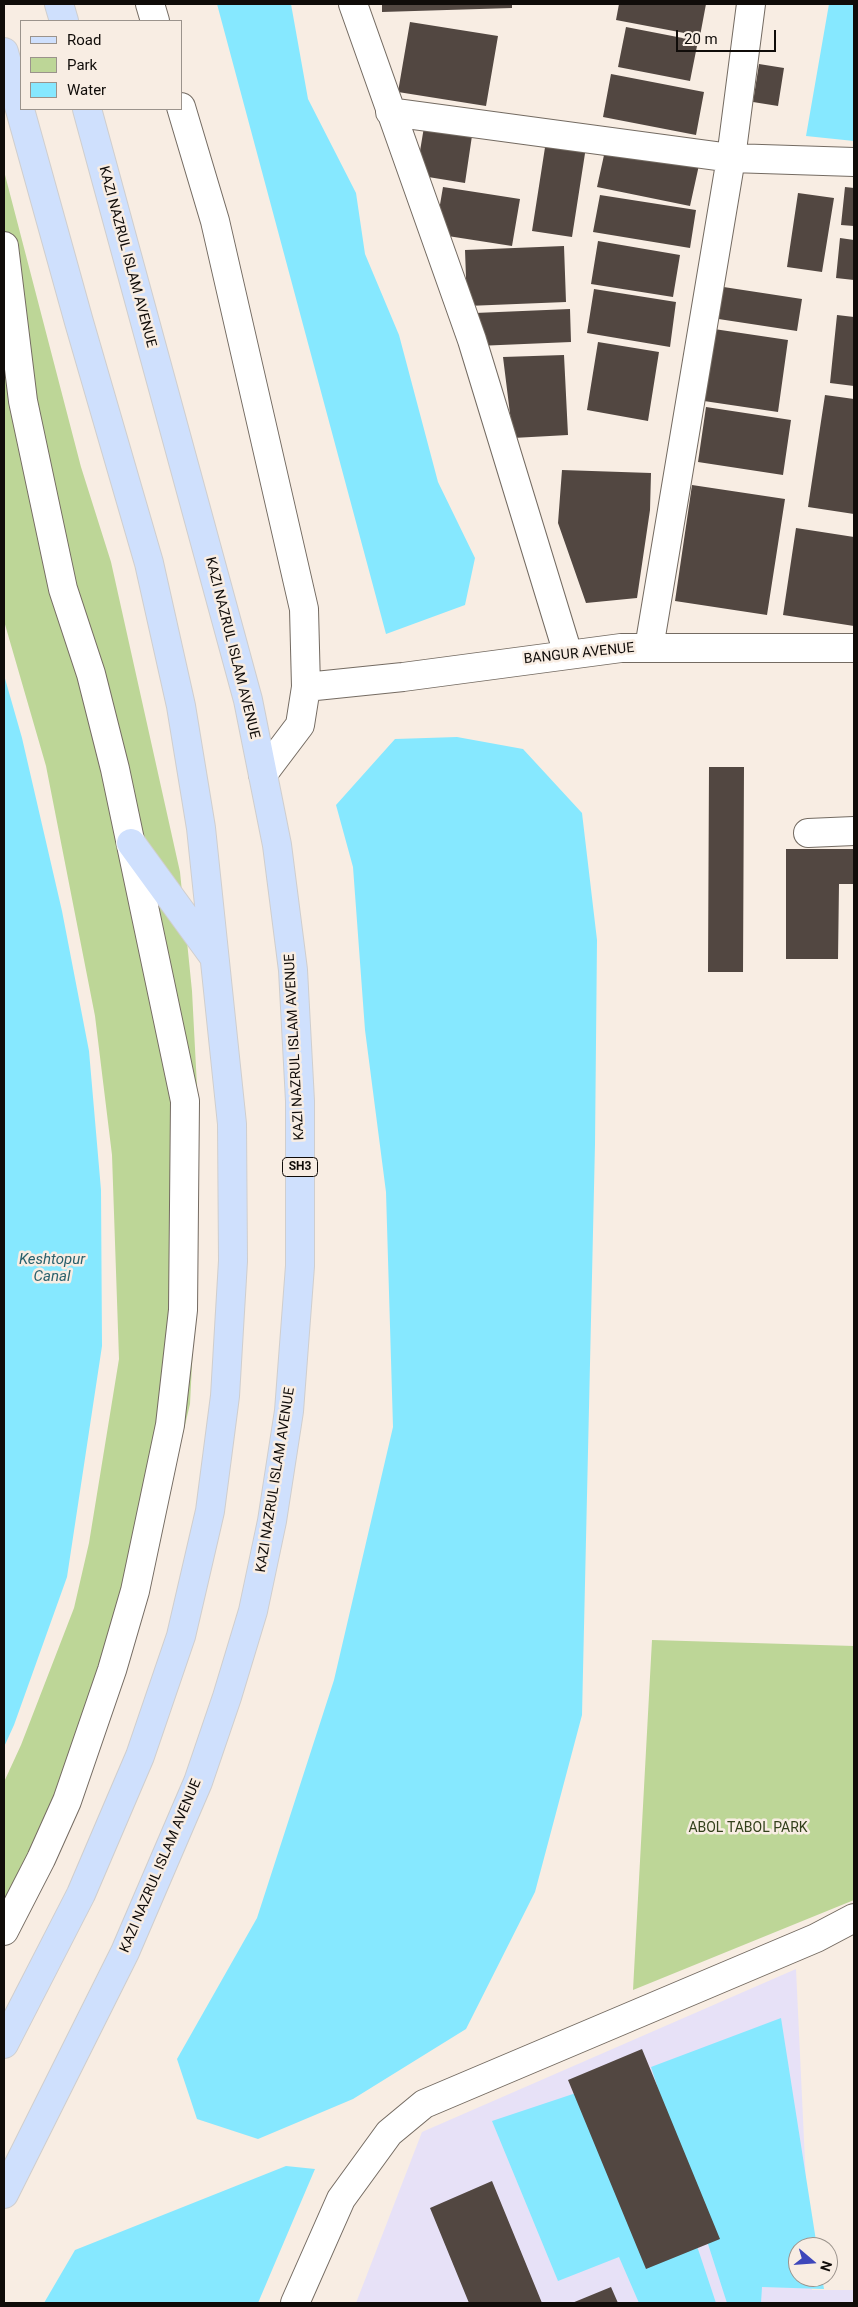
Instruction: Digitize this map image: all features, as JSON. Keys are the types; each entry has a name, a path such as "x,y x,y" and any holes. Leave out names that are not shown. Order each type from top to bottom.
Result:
{"main road":[{"path":"59,4 64,20"},
{"path":"4,52 20,110"},
{"path":"4,2044 81,1894 140,1756 182,1636 210,1511 225,1396 232,1262 232,1124 202,828 186,730 149,563 20,110"},
{"name":"KAZI NAZRUL ISLAM AVENUE","path":"4,2194 125,1952 198,1782 254,1611 272,1521 289,1411 299,1276 300,1101 294,970 277,845 248,700 87,110"},
{"path":"131,843 215,958"}],"street":[{"path":"150,4 156,20"},
{"path":"353,4 472,340 568,654"},
{"path":"649,648 731,158 751,4"},
{"path":"182,110 215,221 304,609 306,687 300,725 263,774"},
{"path":"390,112 731,158 854,162"},
{"path":"4,246 23,401 63,589 91,674 131,843 185,1101 183,1310 170,1425 135,1591 112,1670 67,1801 4,1931"},
{"name":"BANGUR AVENUE","path":"306,687 402,677 621,648 854,648"},
{"path":"808,833 854,831"},
{"path":"295,2303 342,2199 389,2133 424,2104 816,1938 854,1918"}],"shaded area":[{"path":"796,1969 809,2237 788,2237 788,2287 812,2287 812,2290 854,2290 854,2303 356,2303 422,2132"}],"green space":[{"path":"4,171 81,467 111,562 180,872 192,991 199,1125 197,1266 190,1404 150,1571 35,1885 4,1946 4,1782 21,1745 74,1608 89,1543 119,1359 112,1155 95,1016 46,766 4,621"},
{"name":"ABOL TABOL PARK","path":"652,1640 854,1646 854,1900 633,1990"}],"water":[{"path":"217,4 291,4 308,99 356,193 365,254 399,335 438,482 475,558 465,605 386,634"},
{"path":"829,4 854,4 854,141 806,136"},
{"name":"Keshtopur Canal","path":"4,675 22,738 62,911 89,1051 101,1190 102,1346 67,1577 14,1725 4,1747"},
{"path":"457,737 523,749 582,813 597,940 595,1144 582,1715 535,1892 466,2029 353,2099 258,2139 197,2119 177,2059 257,1918 334,1680 393,1427 386,1192 365,1030 353,867 336,805 395,739"},
{"path":"781,2018 815,2237 788,2237 788,2287 824,2287 824,2289 762,2287 761,2303 727,2303 651,2067"},
{"path":"639,2072 716,2303 639,2303 619,2257 558,2281 492,2121"},
{"path":"286,2166 315,2169 258,2303 44,2303 75,2250"}],"building":[{"path":"382,4 512,4 512,8 382,12"},
{"path":"619,4 706,4 700,36 616,20"},
{"path":"410,22 498,36 486,106 398,92"},
{"path":"626,27 698,41 690,81 618,67"},
{"path":"759,64 784,68 778,106 753,102"},
{"path":"611,74 704,92 696,135 603,117"},
{"path":"425,121 473,129 465,183 416,175"},
{"path":"546,141 586,147 572,237 532,231"},
{"path":"606,146 699,165 690,206 597,187"},
{"path":"443,187 520,199 512,246 435,234"},
{"path":"845,187 854,188 854,226 841,225"},
{"path":"798,193 834,198 822,272 787,267"},
{"path":"600,195 696,210 690,248 593,232"},
{"path":"840,238 854,240 854,280 836,278"},
{"path":"598,241 680,255 673,297 591,284"},
{"path":"564,246 566,302 467,306 465,250"},
{"path":"717,286 802,299 797,331 712,318"},
{"path":"594,289 676,302 670,347 587,333"},
{"path":"570,309 571,342 477,346 475,313"},
{"path":"837,315 854,317 854,386 830,383"},
{"path":"714,329 788,340 778,412 704,401"},
{"path":"598,342 659,352 648,421 587,410"},
{"path":"564,355 568,435 513,438 503,357"},
{"path":"825,395 854,399 854,514 808,507"},
{"path":"706,407 791,420 783,475 698,462"},
{"path":"562,470 651,473 650,510 637,598 586,603 558,523"},
{"path":"692,485 785,499 767,615 675,601"},
{"path":"796,528 854,537 854,626 783,615"},
{"path":"709,767 744,767 743,972 708,972"},
{"path":"786,849 854,849 854,884 839,884 838,959 786,959"},
{"path":"642,2049 720,2239 646,2269 568,2080"},
{"path":"492,2181 542,2303 469,2303 430,2208"},
{"path":"611,2287 618,2303 572,2303"}]}
